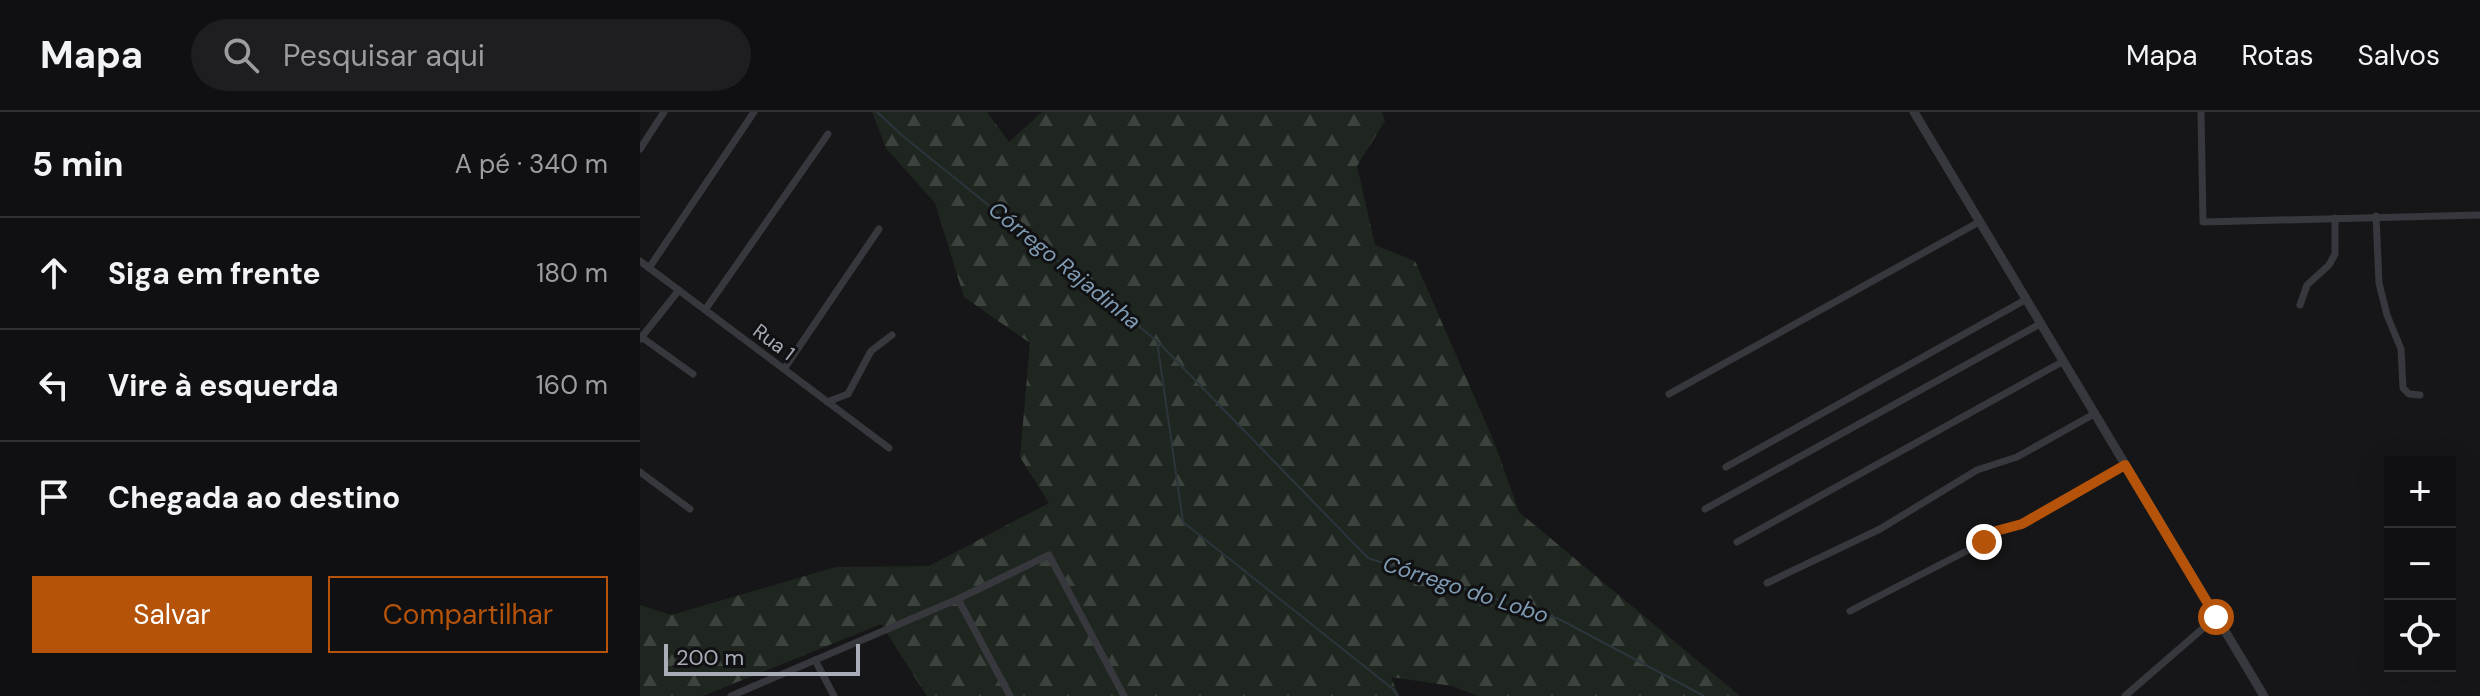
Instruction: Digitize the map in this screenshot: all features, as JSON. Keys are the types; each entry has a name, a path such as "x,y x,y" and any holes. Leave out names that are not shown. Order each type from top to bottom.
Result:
{"street":[{"path":"640,149 664,112"},
{"path":"649,268 754,112"},
{"path":"1914,112 2264,696"},
{"path":"2201,112 2203,222 2480,215"},
{"path":"705,310 828,134"},
{"path":"2376,216 2379,283 2387,315 2401,349 2403,388 2409,394 2420,395"},
{"path":"2300,305 2307,285 2329,265 2335,254 2335,218"},
{"path":"1669,394 1979,222"},
{"path":"784,369 879,229"},
{"name":"Rua 1","path":"640,261 889,448"},
{"path":"679,290 640,337 693,374"},
{"path":"1726,467 2025,300"},
{"path":"1705,509 2040,324"},
{"path":"827,402 848,394 871,351 892,335"},
{"path":"1737,542 2062,362"},
{"path":"1767,583 1880,529 1977,470 2017,457 2094,414"},
{"path":"1850,611 1984,542 1996,531 2022,524 2125,465"},
{"path":"640,472 690,509"},
{"path":"731,696 958,599 1049,555 1124,696"},
{"path":"958,599 1010,696"},
{"path":"2125,696 2216,617"},
{"path":"815,660 834,696"}],"green space":[{"path":"872,112 987,112 1009,142 1042,112 1382,112 1385,121 1357,166 1375,245 1415,261 1495,444 1519,512 1740,696 1478,696 1452,686 1391,677 1399,696 927,696 881,624 703,696 640,696 640,605 671,615 836,567 929,566 1049,503 1020,457 1030,343 964,297 935,203 886,148"}],"waterway":[{"name":"Córrego Rajadinha","path":"877,112 1157,341 1183,522 1398,696"},
{"name":"Córrego do Lobo","path":"1157,341 1368,558 1559,619 1704,696"}],"route":[{"path":"1984,542 1996,531 2022,524 2125,465 2216,617"}]}
